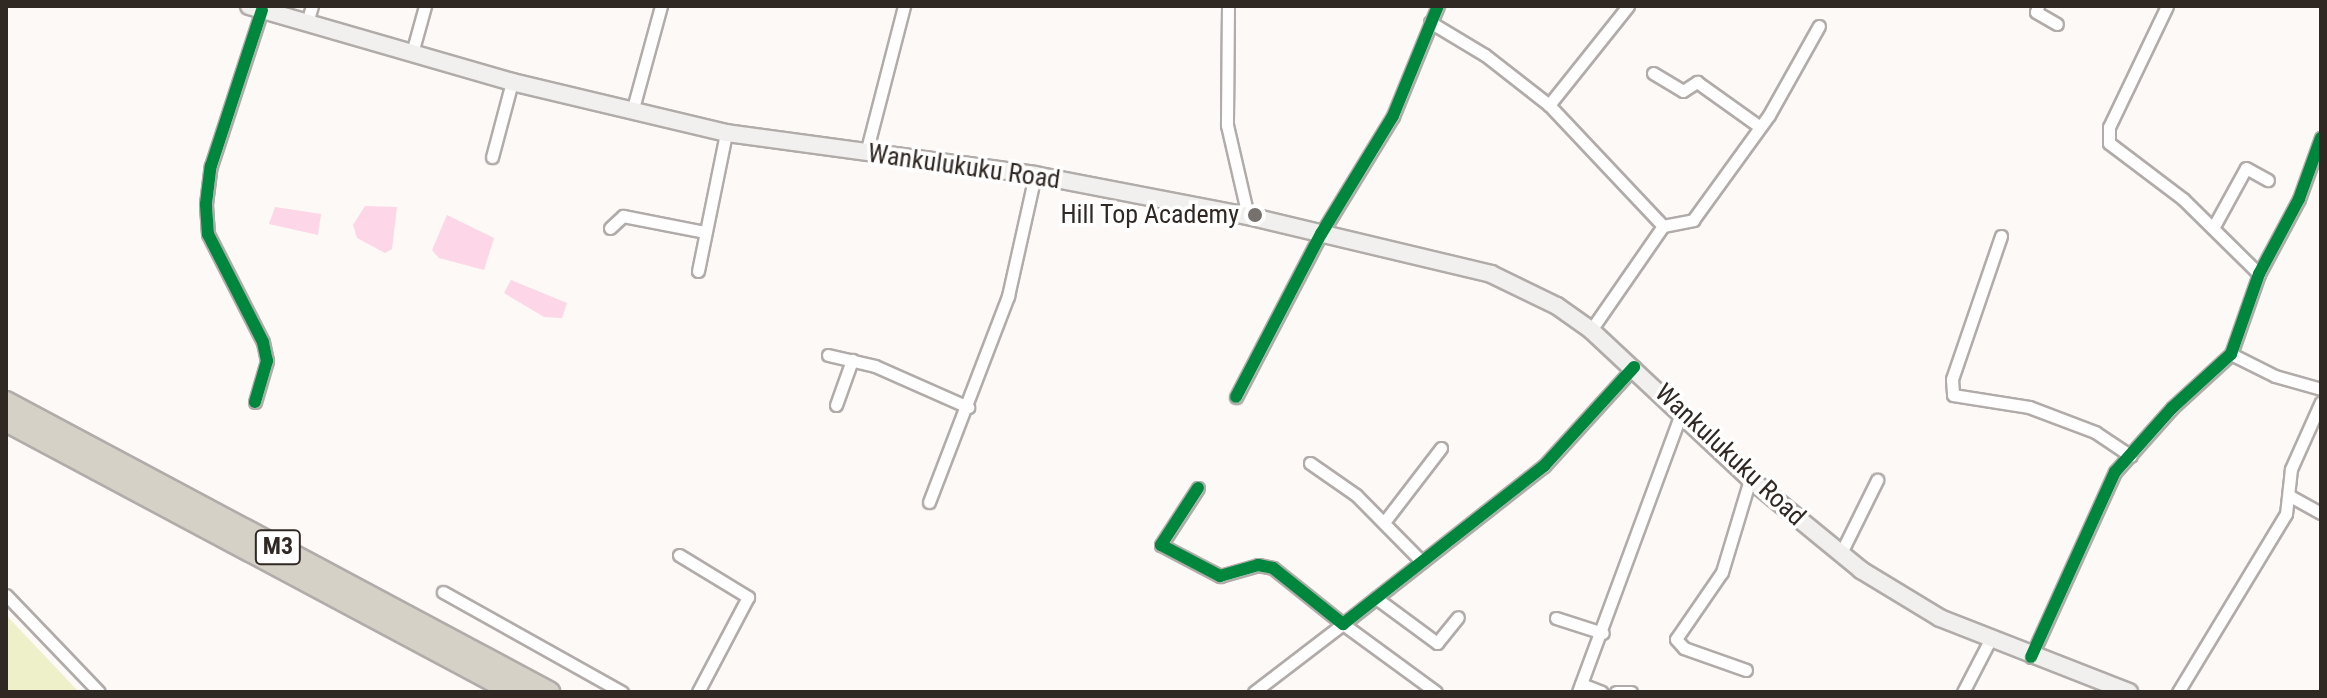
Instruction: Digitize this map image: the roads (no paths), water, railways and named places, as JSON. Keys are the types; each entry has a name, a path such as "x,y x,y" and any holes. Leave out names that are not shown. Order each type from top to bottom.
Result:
{"highway":[{"name":"M3","path":"6,402 549,692"},
{"name":"M3","path":"6,421 514,692"}],"main road":[{"name":"Wankulukuku Road","path":"256,8 512,82 726,133 1035,175 1248,216 1491,274 1538,295 1591,330 1682,411 1750,479 1840,555 1940,618 2031,657 2129,692"}],"street":[{"path":"307,23 312,6"},
{"path":"412,53 425,6"},
{"path":"632,112 661,6"},
{"path":"866,153 904,6"},
{"path":"1228,6 1227,125 1248,216"},
{"path":"1236,397 1321,234 1393,116 1438,6"},
{"path":"1549,105 1628,6"},
{"path":"2038,6 2036,12 2057,24"},
{"path":"2167,6 2107,135 2115,150 2183,199 2259,274"},
{"path":"255,402 266,369 263,342 208,234 206,204 211,166 256,8"},
{"path":"1430,22 1485,55 1549,105 1663,226"},
{"path":"1591,330 1663,226 1693,220 1760,127 1819,26"},
{"path":"1653,73 1683,91 1697,82 1760,127"},
{"path":"492,157 512,82"},
{"path":"698,271 726,133"},
{"path":"2031,657 2076,550 2115,472 2172,408 2231,354 2259,274 2303,189 2321,138"},
{"path":"2213,228 2246,168 2268,180"},
{"path":"929,502 1008,296 1035,175"},
{"path":"610,228 623,216 705,232"},
{"path":"2001,236 1952,379 1953,395 2029,407 2077,423 2131,456"},
{"path":"2231,354 2275,376 2321,389"},
{"path":"828,355 852,360 968,407"},
{"path":"836,405 852,360"},
{"path":"1254,692 1544,466 1634,367"},
{"path":"2178,692 2264,558 2290,496 2293,461 2321,402"},
{"path":"1602,692 1580,688 1603,633 1682,411"},
{"path":"1385,521 1441,448"},
{"path":"1310,463 1385,521 1422,562"},
{"path":"1746,670 1699,655 1676,639 1722,572 1750,479"},
{"path":"1840,555 1877,480"},
{"path":"1198,488 1161,545 1220,576 1258,565 1273,568 1436,692"},
{"path":"2290,496 2321,513"},
{"path":"679,555 748,597 698,692"},
{"path":"443,592 622,692"},
{"path":"6,595 99,692"},
{"path":"1376,598 1437,643 1458,617"},
{"path":"1556,618 1603,633"},
{"path":"1963,692 1990,640"},
{"path":"1616,692 1631,692"}],"place":[{"name":"Hill Top Academy","path":"1255,215"}]}
